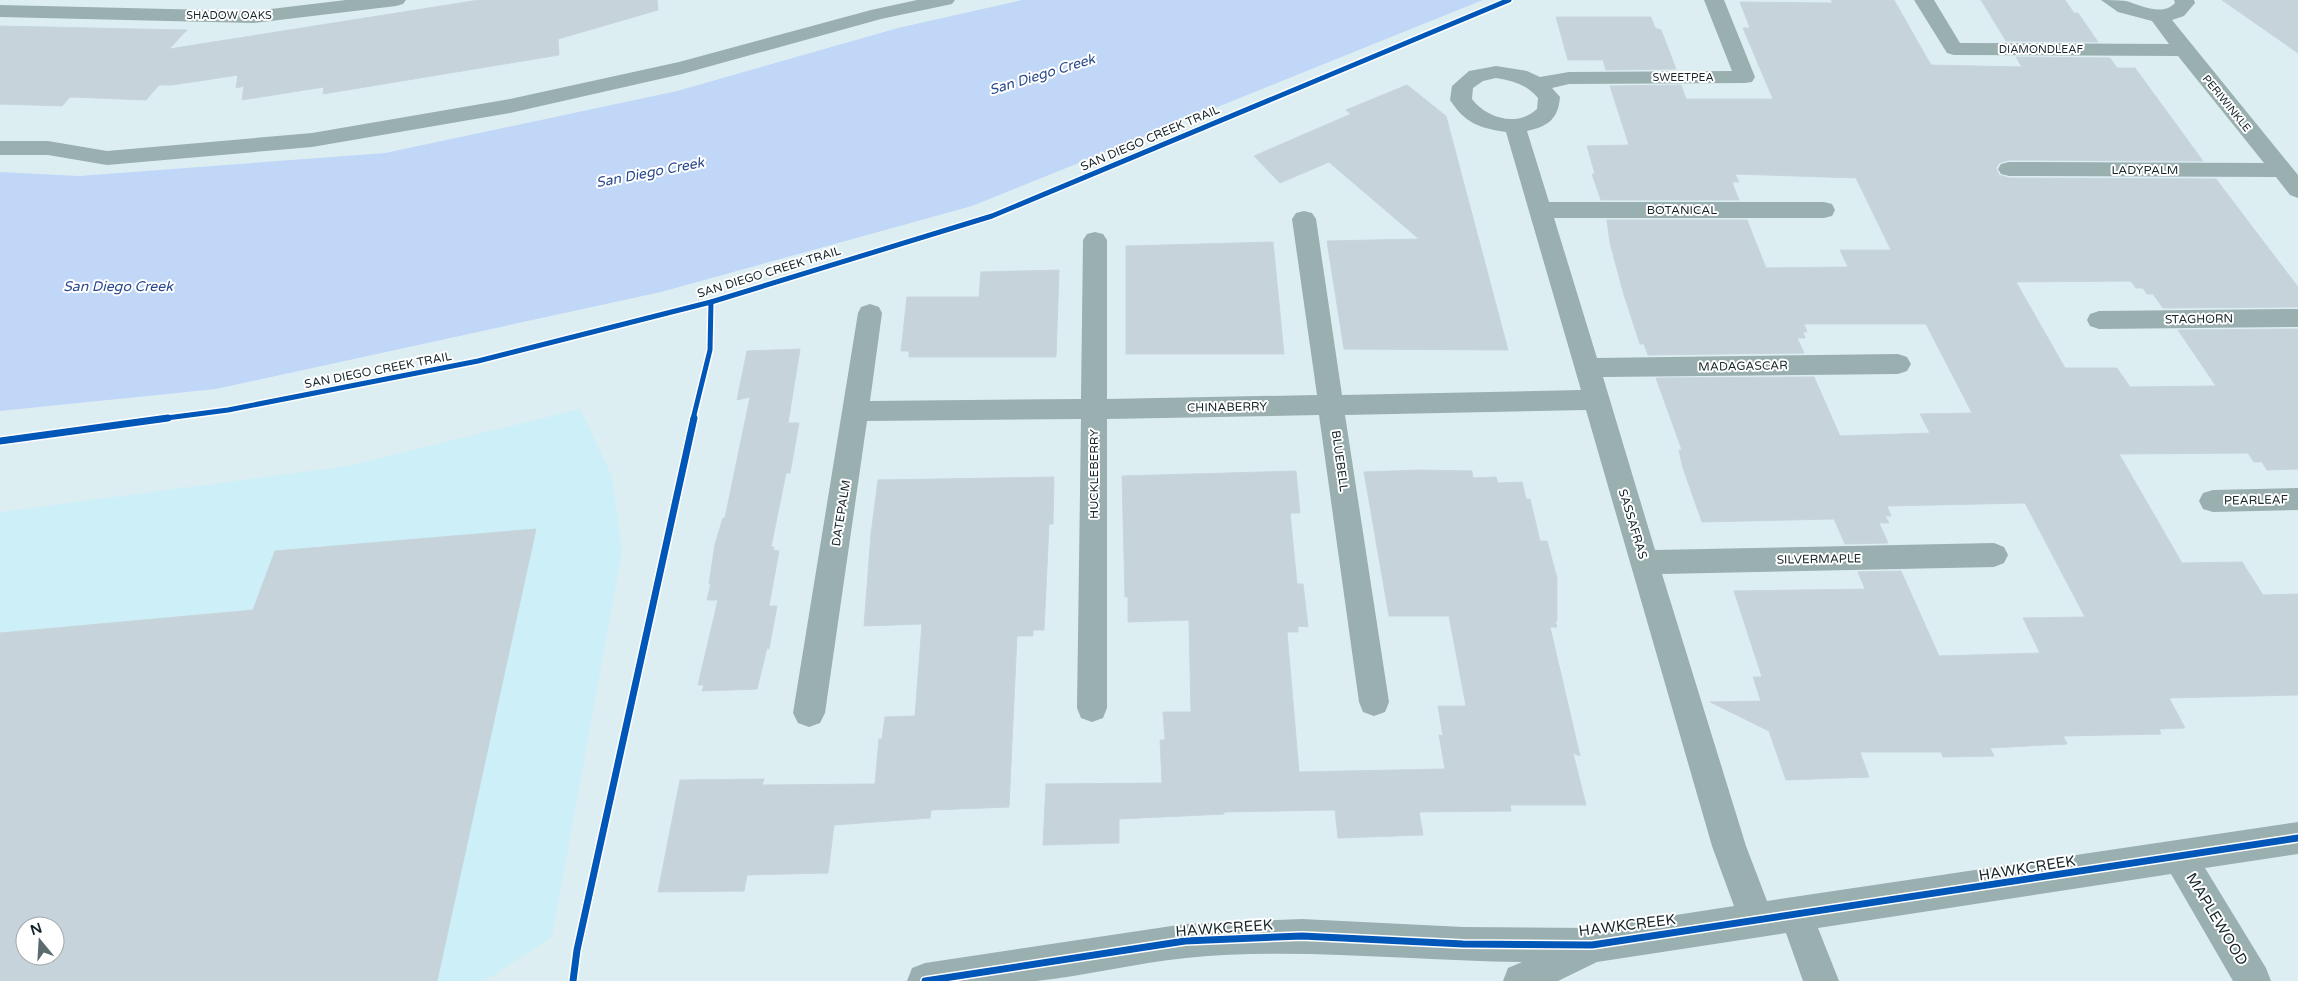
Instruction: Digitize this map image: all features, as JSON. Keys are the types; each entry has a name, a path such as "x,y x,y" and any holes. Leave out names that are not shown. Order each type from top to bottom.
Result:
{"street":[{"name":"SHADOW OAKS","path":"11,7 97,6 253,17 396,0"},
{"path":"0,148 48,148 107,158 312,140 510,106 682,68 878,14 945,0"},
{"name":"SWEETPEA","path":"1538,84 1570,78 1745,77 1714,0"},
{"name":"DIAMONDLEAF","path":"1924,0 1954,49 2184,50"},
{"path":"2111,0 2135,11 2158,15 2177,12 2186,4 2184,0"},
{"name":"PERIWINKLE","path":"2158,15 2184,50 2298,190"},
{"path":"1496,72 1519,75 1538,84 1549,97 1548,111 1536,122 1515,126 1491,124 1472,114 1462,100 1464,86 1476,76 1496,72"},
{"name":"SASSAFRAS","path":"1515,126 1729,846 1756,919"},
{"name":"LADYPALM","path":"2009,170 2281,170"},
{"name":"BOTANICAL","path":"1540,210 1824,210"},
{"name":"BLUEBELL","path":"1304,220 1374,702"},
{"name":"HUCKLEBERRY","path":"1092,708 1095,240"},
{"name":"DATEPALM","path":"809,713 857,410 870,313"},
{"name":"STAGHORN","path":"2099,320 2298,318"},
{"name":"MADAGASCAR","path":"1587,368 1898,364"},
{"name":"CHINABERRY","path":"857,410 1332,406 1596,400"},
{"name":"PEARLEAF","path":"2214,501 2298,499"},
{"name":"SILVERMAPLE","path":"1645,562 1994,555"},
{"name":"HAWKCREEK","path":"925,981 1012,973 1091,956 1185,941 1302,936 1463,944 1592,945 1756,919 2008,884 2298,838"},
{"name":"MAPLEWOOD","path":"2179,856 2254,981"},
{"path":"1796,914 1821,981"},
{"name":"HAWKCREEK","path":"1521,981 1592,945"}],"shaded area":[{"path":"580,409 612,476 622,551 552,937 484,981 0,981 0,512 348,466"}],"water":[{"name":"San Diego Creek","path":"1022,0 1483,0 972,206 661,292 216,389 0,411 0,172 79,176 385,153 677,91 898,28"}],"building":[{"path":"479,0 657,0 658,10 558,39 559,55 323,94 324,87 242,100 244,86 236,88 238,75 172,85 159,85 146,100 70,97 62,106 0,104 0,26 187,30 169,49"},
{"path":"1831,0 1894,0 1931,65 2022,67 2016,57 2110,58 2117,68 2135,68 2203,161 2009,160 1999,163 1996,168 1999,175 2009,178 2216,179 2298,287 2298,307 2163,308 2153,294 2147,294 2143,288 2136,288 2131,281 2016,282 2065,368 2117,368 2130,387 2216,386 2178,330 2298,329 2298,469 2267,470 2262,462 2254,462 2248,453 2119,454 2182,563 2242,562 2263,595 2298,594 2298,695 2169,698 2185,728 2159,729 2161,734 2063,736 2067,744 1990,748 1994,756 1943,757 1941,752 1860,752 1869,777 1786,780 1769,731 1710,702 1761,701 1753,677 1762,677 1734,591 1865,589 1858,572 1901,571 1939,656 2040,653 2023,618 2085,617 2025,503 1887,506 1891,516 1885,516 1889,523 1879,523 1888,543 1845,544 1834,519 1702,522 1683,468 1679,450 1682,450 1656,378 1814,377 1840,436 1930,433 1920,414 1972,413 1926,324 1804,324 1807,332 1803,332 1805,338 1797,338 1804,353 1648,355 1644,344 1640,344 1610,243 1607,220 1747,220 1766,268 1848,267 1840,250 1891,250 1856,178 1735,174 1739,182 1732,182 1739,200 1601,200 1592,174 1595,174 1587,146 1629,145 1610,86 1681,85 1686,99 1773,99 1743,28 1750,28 1740,2 1833,3"},
{"path":"1981,0 2065,0 2074,13 2078,13 2098,42 2006,41"},
{"path":"2222,0 2298,0 2298,53"},
{"path":"1556,17 1651,17 1655,28 1661,30 1676,69 1606,70 1603,60 1568,60"},
{"path":"1407,85 1446,116 1508,350 1344,349 1327,241 1419,239 1329,162 1280,183 1254,156 1351,114 1346,110"},
{"path":"1273,242 1284,354 1126,354 1126,246"},
{"path":"1059,270 1056,357 909,357 909,351 901,351 907,297 979,297 981,272"},
{"path":"800,349 788,423 799,423 790,473 786,473 771,547 774,547 773,550 779,551 769,606 777,606 769,649 767,648 757,689 702,691 704,685 698,685 718,600 707,600 711,584 709,584 715,544 723,518 725,518 750,397 737,400 747,351"},
{"path":"1296,471 1300,513 1290,513 1297,584 1303,584 1308,627 1298,626 1298,632 1287,632 1299,772 1445,769 1439,735 1443,736 1438,706 1466,706 1449,616 1389,616 1364,472 1472,471 1473,478 1496,477 1498,483 1522,482 1526,499 1530,499 1540,541 1547,541 1557,578 1557,621 1555,621 1557,627 1550,627 1580,756 1573,753 1586,805 1510,805 1511,811 1419,812 1423,835 1338,838 1335,810 1224,812 1224,814 1119,819 1119,843 1043,845 1046,784 1162,783 1160,740 1165,740 1163,712 1191,712 1189,620 1128,622 1128,597 1125,597 1122,476"},
{"path":"1054,477 1053,524 1049,524 1044,630 1033,630 1033,636 1017,636 1009,807 931,810 930,818 834,825 828,873 747,875 744,891 658,892 680,780 764,779 762,785 875,784 879,739 882,739 885,717 915,716 922,624 864,626 871,534 878,480"},
{"path":"536,529 437,981 0,981 0,633 253,610 275,551"}],"cycle path":[{"name":"SAN DIEGO CREEK TRAIL","path":"0,441 228,410 478,361 711,302 992,216 1509,0"},
{"name":"SAN DIEGO CREEK TRAIL","path":"573,981 577,950 679,480 710,350 711,302"},
{"path":"925,981 1011,966 1091,957 1185,941 1302,936 1463,944 1592,945 2298,838"}]}
